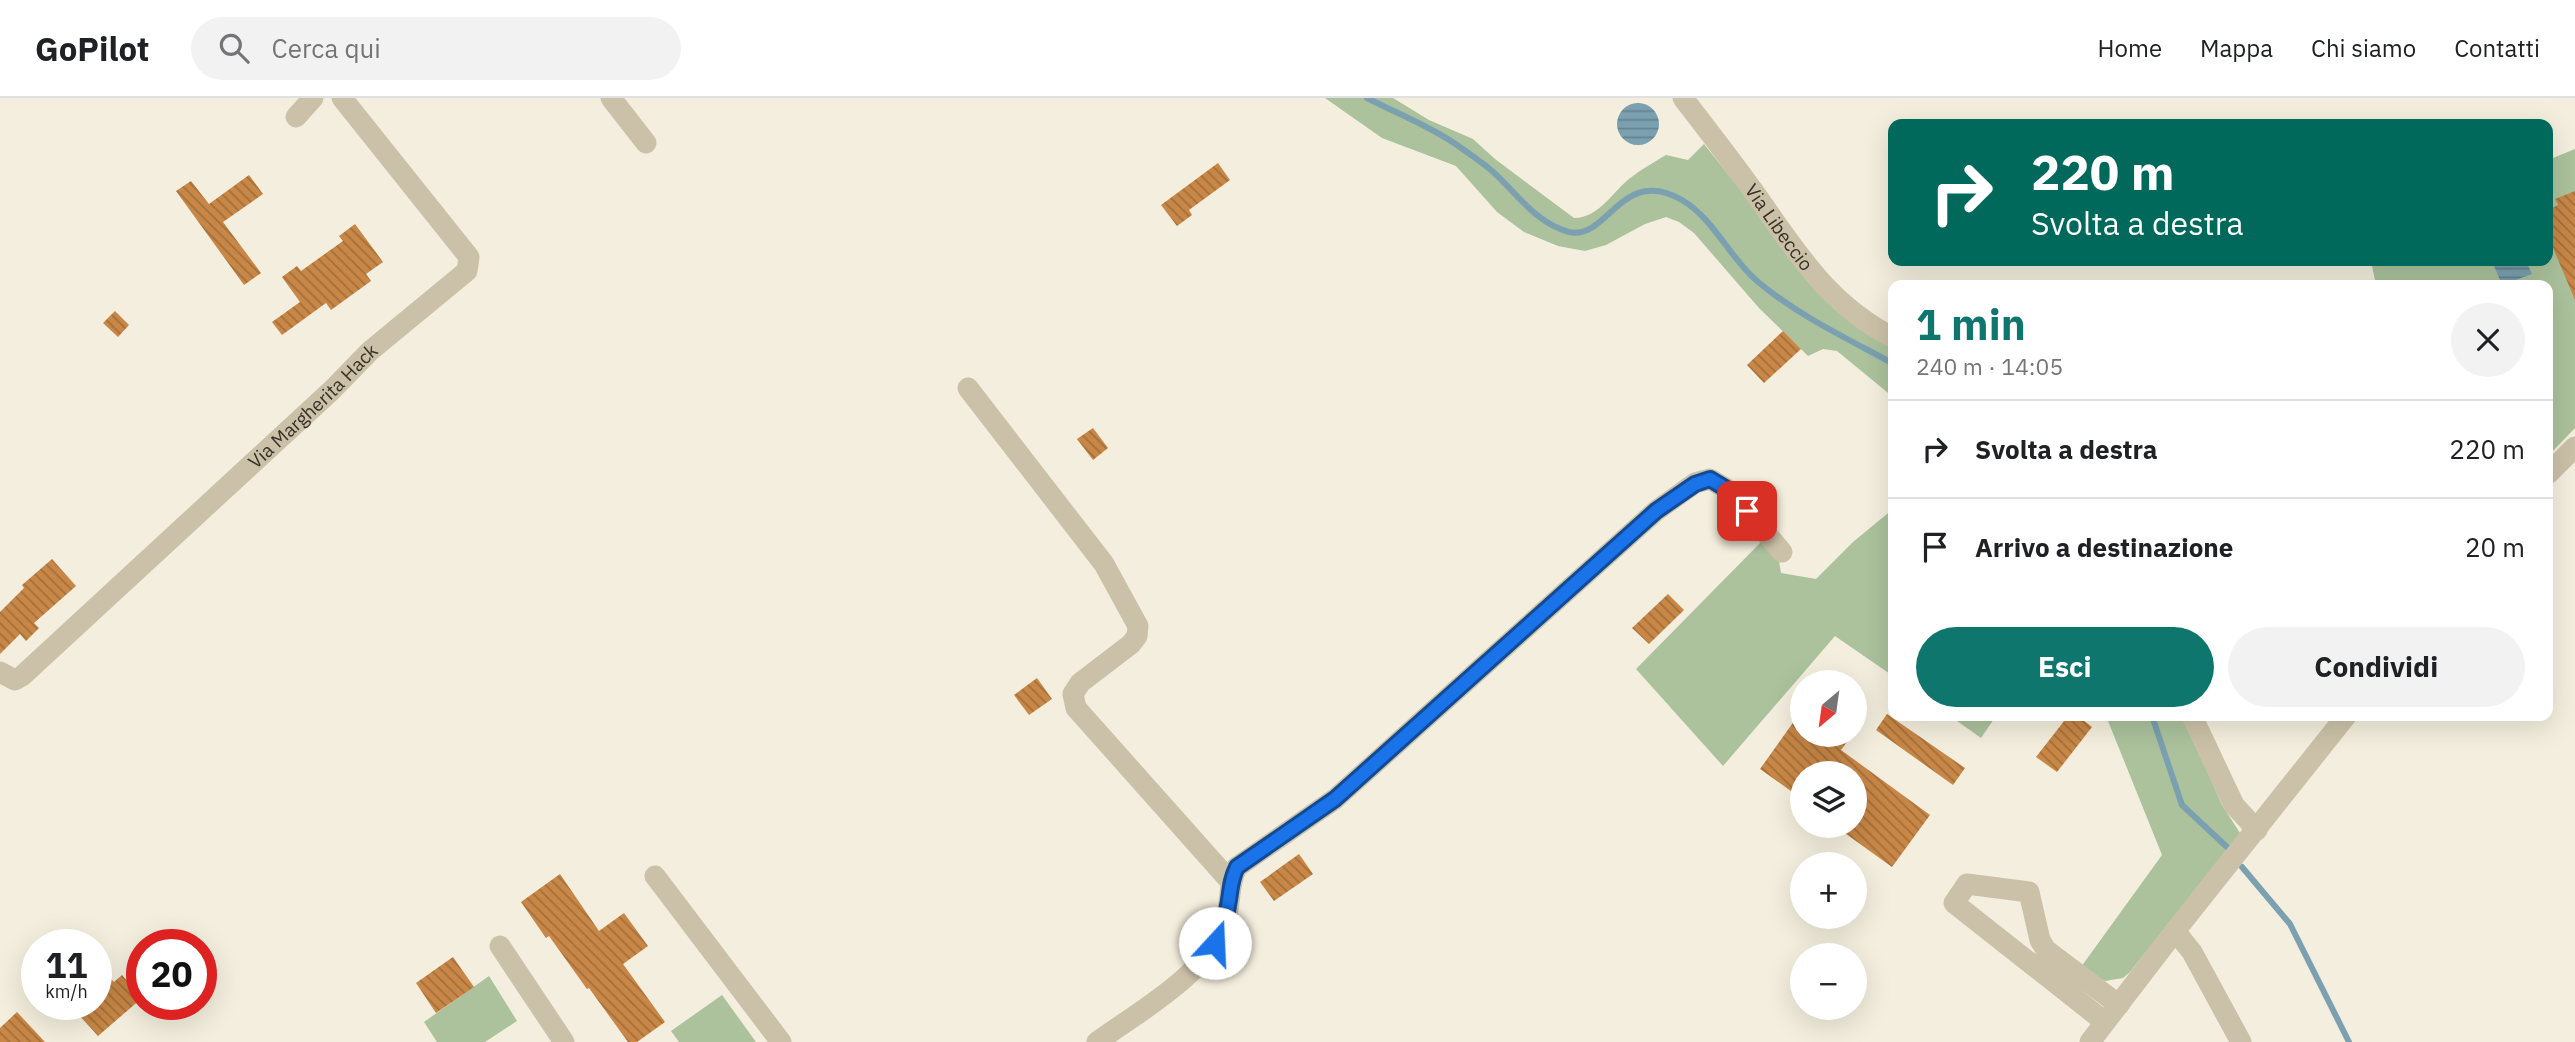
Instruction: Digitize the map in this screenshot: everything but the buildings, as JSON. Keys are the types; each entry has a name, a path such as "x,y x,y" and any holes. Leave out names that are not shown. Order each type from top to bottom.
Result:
{"street":[{"path":"296,117 313,98"},
{"name":"Via Margherita Hack","path":"0,672 15,680 22,676 332,390 370,351 467,271 469,257 342,98"},
{"path":"611,98 646,143"},
{"name":"Via Libeccio","path":"1683,98 1726,153 1818,282 1847,308 1888,334"},
{"path":"968,388 1104,564 1138,626 1137,636 1131,644 1080,684 1073,694 1076,708 1230,881"},
{"path":"2553,469 2575,447"},
{"path":"1097,1042 1189,975 1215,943 1225,924 1230,881 1237,867 1335,799 1656,511 1695,484 1710,479 1730,491 1782,552"},
{"path":"2194,721 2234,806 2257,830"},
{"path":"2090,1042 2342,721"},
{"path":"655,876 781,1042"},
{"path":"2105,1022 1954,903 1967,884 2029,892 2040,940 2046,950 2119,1004"},
{"path":"2175,931 2192,952 2241,1042"},
{"path":"500,946 565,1042"}],"green space":[{"path":"1325,98 1393,98 1429,120 1473,139 1495,159 1574,218 1583,217 1599,208 1633,176 1666,155 1688,160 1704,144 1744,194 1888,340 1888,393 1837,351 1823,349 1808,356 1759,308 1694,233 1679,222 1666,217 1645,224 1606,245 1585,251 1558,246 1524,232 1497,212 1456,166 1382,138"},
{"path":"2575,149 2575,428 2553,451 2553,280 2375,280 2372,266 2553,266 2553,158"},
{"path":"1888,513 1888,673 1835,636 1806,670 1790,670 1790,688 1723,766 1636,669 1765,538 1778,555 1781,573 1816,579 1853,542"},
{"path":"1957,721 1993,721 1981,738"},
{"path":"2108,721 2185,721 2222,805 2240,833 2130,972 2123,978 2105,981 2081,967 2162,855"},
{"path":"489,976 517,1021 485,1042 437,1042 424,1022"},
{"path":"722,995 756,1042 679,1042 671,1031"}],"water":[{"path":"1638,103 1653,109 1659,124 1653,139 1638,145 1623,139 1617,124 1623,109"},
{"path":"2494,266 2528,266 2532,274 2516,280 2500,280"}],"waterway":[{"path":"1367,98 1447,138 1491,170 1546,222 1569,232 1583,232 1595,226 1617,206 1644,192 1661,192 1682,200 1703,217 1747,271 1772,293 1823,326 1888,361"},
{"path":"2154,721 2182,805 2228,848"},
{"path":"2242,867 2290,924 2349,1042"}],"route":[{"path":"1215,943 1225,924 1230,881 1237,867 1335,799 1656,511 1695,484 1710,479 1730,491 1747,511"}]}
